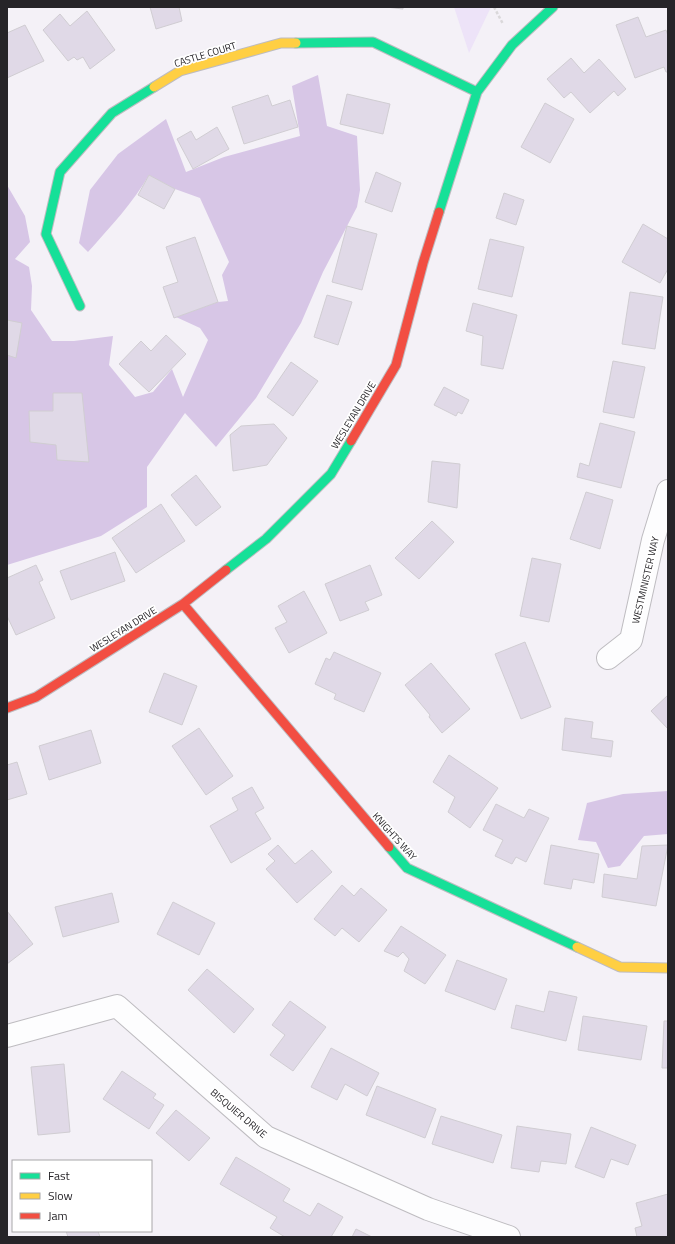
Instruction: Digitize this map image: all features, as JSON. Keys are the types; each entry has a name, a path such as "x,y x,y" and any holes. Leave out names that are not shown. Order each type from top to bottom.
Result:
{"street":[{"name":"WESLEYAN DRIVE","path":"7,708 36,697 183,604 266,539 331,474 396,365 423,263 477,92 512,45 553,7"},
{"name":"CASTLE COURT","path":"80,306 46,234 60,172 112,113 180,71 281,43 373,42 477,92"},
{"name":"WESTMINISTER WAY","path":"608,658 631,640 661,542 668,491"},
{"name":"KNIGHTS WAY","path":"183,604 407,868 620,967 668,968"},
{"name":"BISQUIER DRIVE","path":"7,1036 117,1006 266,1137 428,1209 509,1237"}],"shaded area":[{"path":"454,7 491,7 469,53"},
{"path":"318,75 327,126 357,136 360,190 357,207 323,272 301,323 256,398 216,447 185,413 147,467 147,507 101,536 7,565 7,185 25,216 30,242 15,259 29,267 32,286 31,310 52,341 74,341 113,336 109,365 135,397 153,392 172,369 183,397 208,340 200,328 176,317 218,302 228,301 222,275 229,262 200,198 175,189 149,175 113,224 88,252 79,243 90,190 118,154 166,119 186,172 224,157 300,136 292,86"},
{"path":"668,791 668,834 644,836 620,866 608,868 596,842 578,840 587,803 623,794"}],"building":[{"path":"150,7 179,7 182,21 156,29"},
{"path":"386,7 403,7 403,9"},
{"path":"87,11 115,50 90,69 83,57 77,60 74,57 68,61 43,30 60,14 70,26"},
{"path":"638,17 646,37 666,30 668,36 668,72 666,72 664,67 635,78 616,25"},
{"path":"25,25 44,61 7,78 7,33"},
{"path":"571,58 584,73 599,59 626,89 618,96 614,91 590,113 571,92 564,98 547,79"},
{"path":"347,94 390,104 383,134 340,124"},
{"path":"268,95 272,106 290,100 298,127 244,144 232,107"},
{"path":"545,103 574,119 550,163 521,147"},
{"path":"217,127 229,149 193,169 177,139 191,131 196,140"},
{"path":"376,172 401,183 392,212 365,202"},
{"path":"149,175 175,189 164,209 138,195"},
{"path":"504,193 524,200 516,225 496,218"},
{"path":"643,224 668,239 668,269 660,283 622,262"},
{"path":"347,226 377,234 362,290 332,282"},
{"path":"195,237 218,302 174,318 163,287 178,282 166,247"},
{"path":"490,239 524,247 512,297 478,289"},
{"path":"630,292 663,297 655,349 622,344"},
{"path":"327,295 352,302 338,345 314,337"},
{"path":"473,303 517,315 503,369 481,365 483,336 466,331"},
{"path":"7,320 22,323 16,358 7,355"},
{"path":"166,335 186,354 149,392 119,364 141,341 151,351"},
{"path":"613,361 645,367 634,418 603,412"},
{"path":"291,362 318,381 293,416 267,397"},
{"path":"444,387 469,400 462,414 458,412 456,416 434,405"},
{"path":"53,393 82,393 89,462 57,460 56,445 30,442 29,411 53,411"},
{"path":"600,423 635,432 621,488 577,477 580,463 589,466"},
{"path":"274,424 287,438 267,465 233,471 230,435 241,426"},
{"path":"432,461 460,464 457,508 428,502"},
{"path":"196,475 221,507 196,526 171,495"},
{"path":"586,492 613,500 600,549 570,539"},
{"path":"161,504 185,541 136,573 112,538"},
{"path":"432,521 454,542 419,579 395,558"},
{"path":"115,552 125,581 71,600 60,571"},
{"path":"532,558 561,564 549,622 520,616"},
{"path":"36,565 43,580 39,582 55,618 16,635 7,616 7,578"},
{"path":"370,565 382,595 365,602 369,610 340,621 325,584"},
{"path":"304,591 327,633 289,653 275,628 287,622 278,606"},
{"path":"525,642 551,707 521,719 495,654"},
{"path":"334,652 381,673 364,712 334,699 336,694 315,684 326,658 330,660"},
{"path":"431,663 470,709 442,733 429,717 430,715 405,685"},
{"path":"164,673 197,686 182,725 149,712"},
{"path":"668,695 668,729 651,711"},
{"path":"565,718 593,722 591,738 613,741 611,757 562,750"},
{"path":"199,728 233,776 206,795 172,746"},
{"path":"91,730 101,763 49,780 39,746"},
{"path":"449,755 498,788 470,828 448,812 455,797 433,782"},
{"path":"17,762 27,794 7,800 7,765"},
{"path":"252,787 264,808 255,813 271,839 231,863 210,826 238,810 232,798"},
{"path":"496,804 524,818 529,809 549,818 526,862 516,857 512,864 495,856 503,840 483,830"},
{"path":"278,845 295,864 312,850 332,872 297,903 266,869 275,861 268,854"},
{"path":"551,845 599,854 594,883 573,879 571,889 544,884"},
{"path":"668,845 656,906 602,897 604,874 637,879 642,846"},
{"path":"342,885 354,896 361,888 387,910 359,942 342,928 335,936 314,919"},
{"path":"112,893 119,922 63,937 55,907"},
{"path":"173,902 215,923 199,955 157,934"},
{"path":"7,911 33,944 7,964"},
{"path":"401,926 446,955 425,984 404,971 409,959 403,952 398,957 384,951"},
{"path":"457,960 507,979 495,1010 445,991"},
{"path":"207,969 254,1009 234,1033 188,990"},
{"path":"549,991 577,997 566,1041 511,1028 516,1005 544,1012"},
{"path":"290,1001 326,1027 293,1071 270,1055 285,1035 272,1025"},
{"path":"583,1016 647,1026 641,1060 578,1050"},
{"path":"664,1021 668,1021 668,1068 662,1068"},
{"path":"331,1048 379,1073 367,1096 345,1084 337,1100 311,1087"},
{"path":"64,1064 70,1132 38,1135 31,1067"},
{"path":"122,1071 156,1094 153,1098 164,1105 149,1129 103,1099"},
{"path":"377,1086 436,1109 425,1138 366,1115"},
{"path":"176,1110 210,1138 189,1161 156,1133"},
{"path":"441,1116 502,1135 493,1163 432,1144"},
{"path":"517,1126 571,1134 566,1164 541,1161 539,1172 511,1168"},
{"path":"591,1127 636,1145 628,1165 611,1159 604,1178 575,1167"},
{"path":"236,1157 290,1189 283,1201 310,1216 318,1203 343,1217 331,1237 285,1237 270,1228 277,1217 220,1184"},
{"path":"668,1194 668,1237 637,1237 635,1228 642,1226 636,1203"},
{"path":"356,1229 372,1237 352,1237"},
{"path":"66,1232 98,1232 100,1237 68,1237"}],"traffic: fast":[{"path":"439,212 477,92 512,45 553,7"},
{"path":"296,43 373,42 477,92"},
{"path":"80,306 46,234 60,172 112,113 154,87"},
{"path":"226,570 266,539 331,474 351,441"},
{"path":"389,847 407,868 577,947"}],"traffic: slow":[{"path":"154,87 180,71 281,43 296,43"},
{"path":"577,947 620,967 668,968"}],"traffic: jam":[{"path":"351,441 396,365 423,263 439,212"},
{"path":"7,708 36,697 183,604 226,570"},
{"path":"183,604 389,847"}]}
